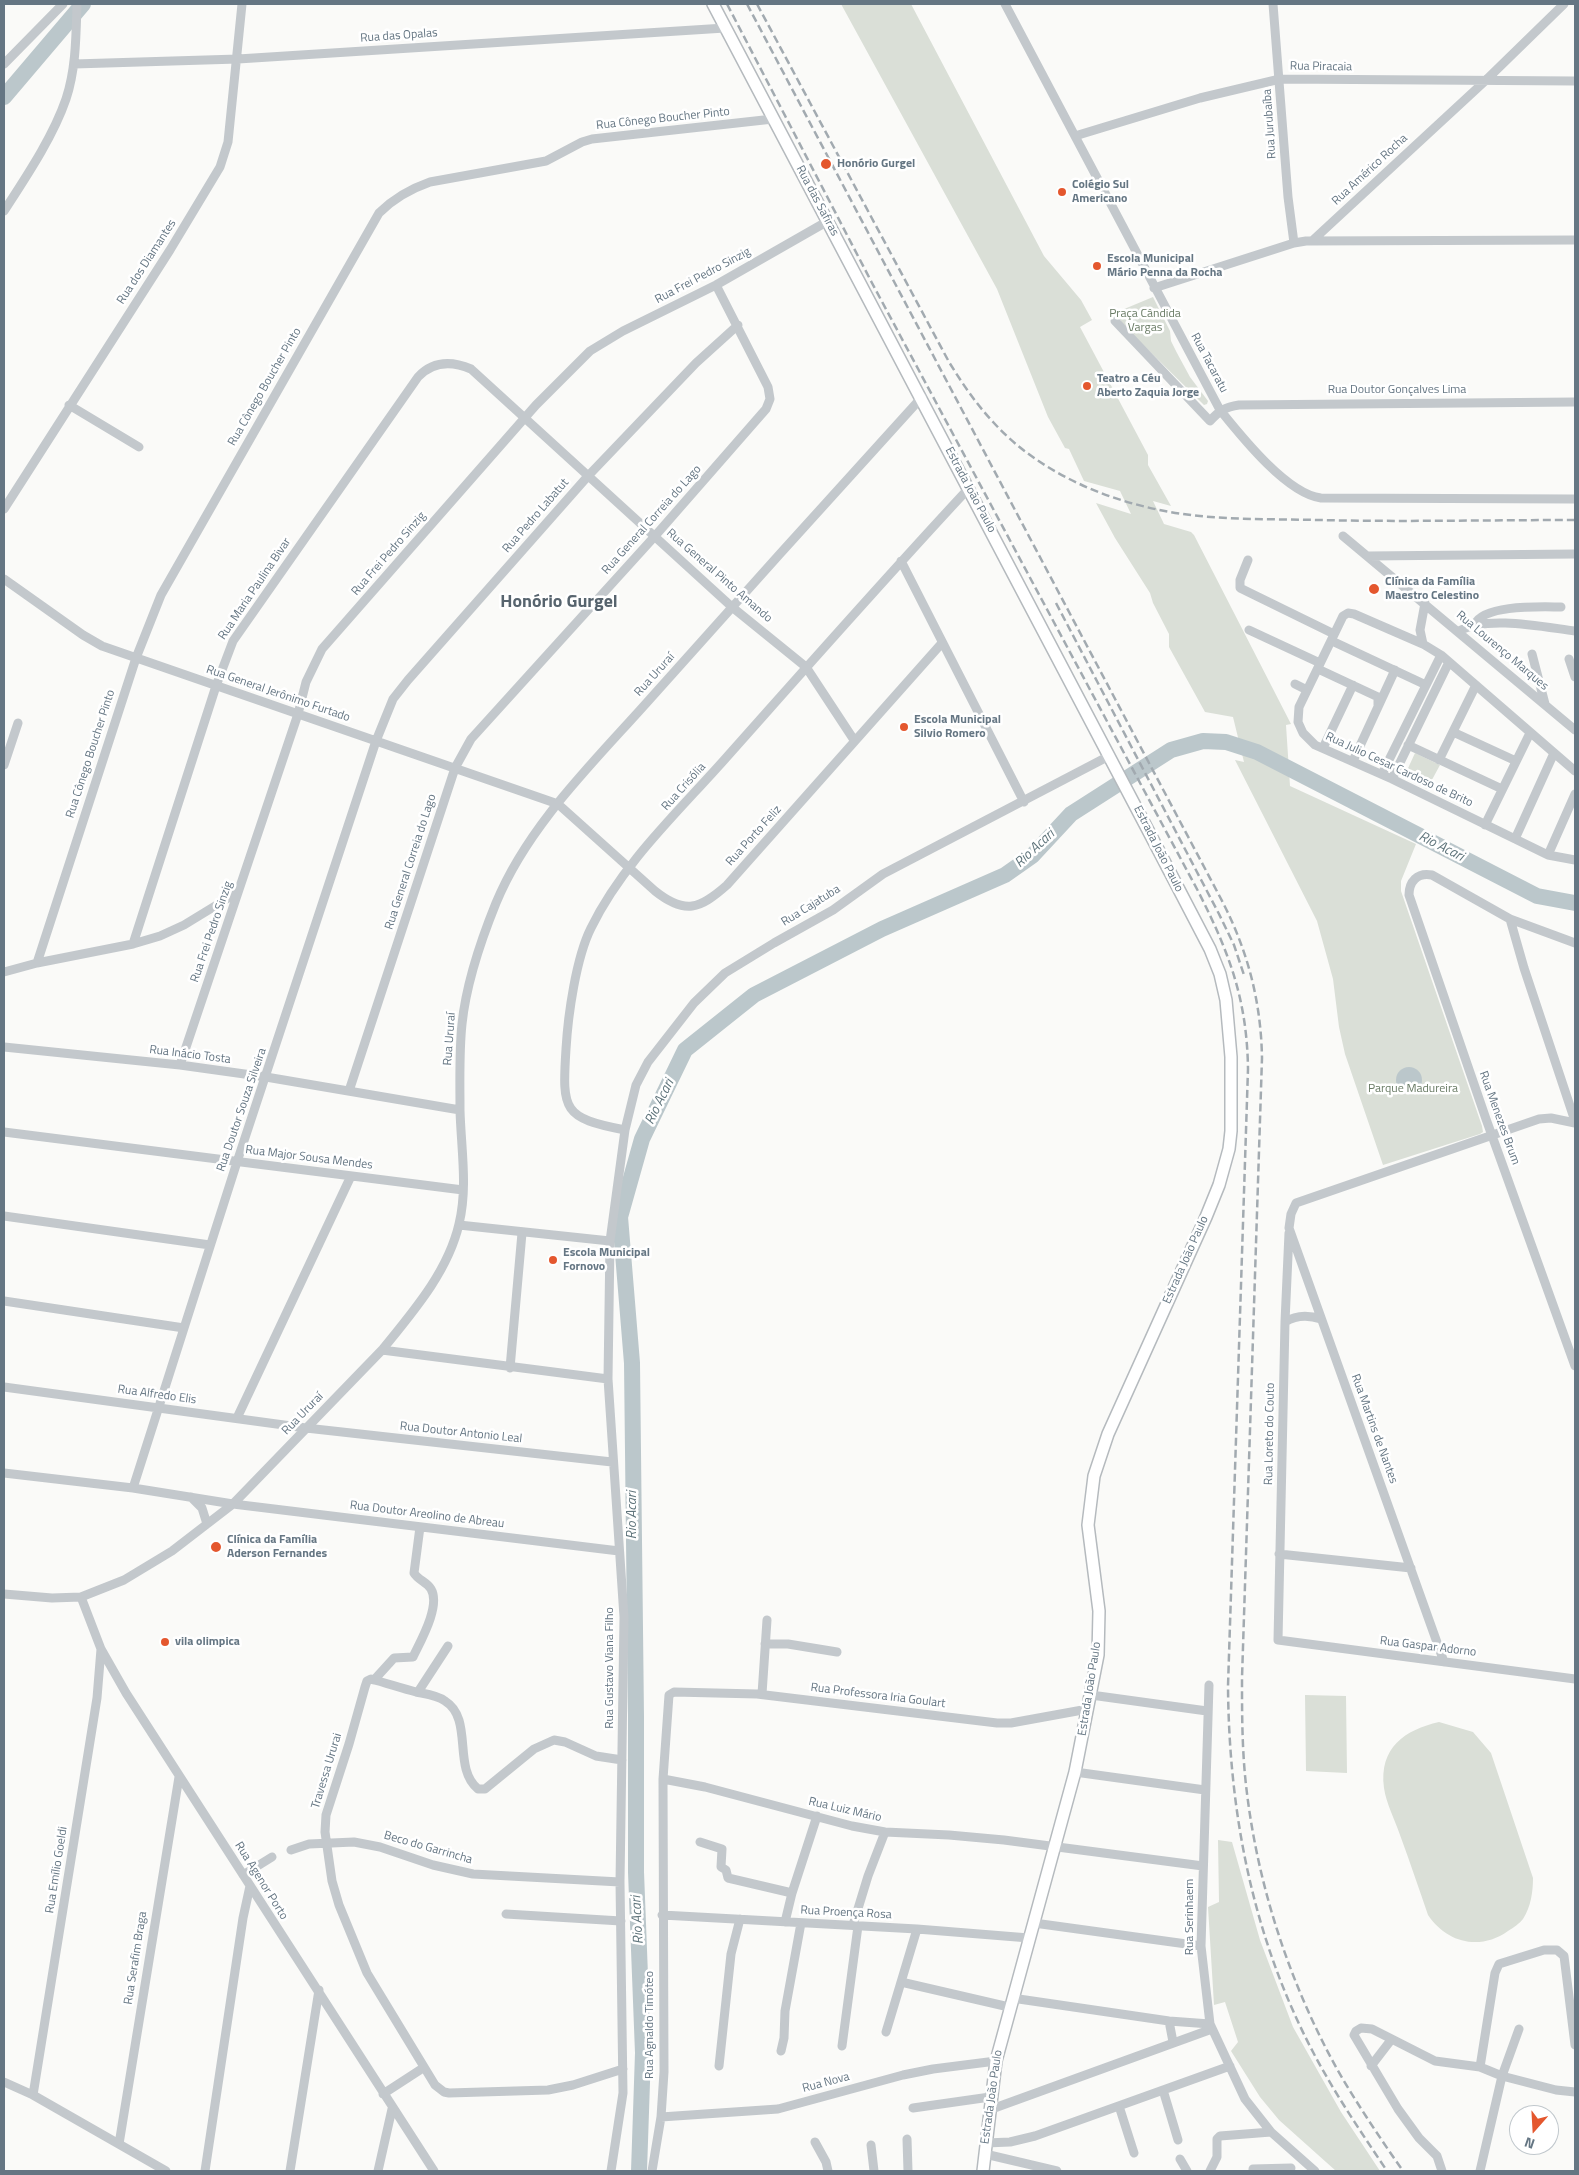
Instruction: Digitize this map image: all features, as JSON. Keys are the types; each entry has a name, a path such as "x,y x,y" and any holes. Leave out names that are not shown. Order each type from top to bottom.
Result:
{"main road":[{"name":"Rua das Safiras","path":"713,4 922,397"},
{"name":"Estrada João Paulo","path":"922,397 1210,950 1220,974 1229,1023 1232,1123 1229,1149 1219,1186 1108,1434 1094,1476 1088,1525 1098,1611 1098,1655 1075,1772 1034,1923 1010,2002 996,2061 990,2097 983,2171"}],"street":[{"path":"4,68 6,62 63,4"},
{"path":"4,210 59,117 66,98 74,64 77,4"},
{"name":"Rua dos Diamantes","path":"4,508 170,250 220,168 228,142 242,4"},
{"name":"Rua Tacaratu","path":"1005,4 1220,410 1255,451 1301,491 1310,496 1336,499 1575,499"},
{"name":"Rua Jurubaíba","path":"1273,4 1288,198 1294,243"},
{"name":"Rua Américo Rocha","path":"1312,241 1484,82 1564,4"},
{"name":"Rua das Opalas","path":"74,64 238,58 725,28"},
{"name":"Rua Piracaia","path":"1075,136 1200,98 1280,79 1484,82 1575,81"},
{"name":"Rua Cônego Boucher Pinto","path":"37,963 136,658 161,595 379,213 388,204 406,192 423,184 535,164 558,156 582,142 592,139 773,119"},
{"name":"Rua Frei Pedro Sinzig","path":"180,1065 298,714 306,682 322,649 575,364 596,347 623,331 716,285 828,221"},
{"path":"1154,288 1294,243 1312,241 1575,240"},
{"name":"Rua General Correia do Lago","path":"349,1091 455,768 463,752 479,728 655,536 760,416 770,399 763,373 716,285"},
{"name":"Rua Doutor Gonçalves Lima","path":"1115,321 1210,421 1220,410 1238,405 1284,403 1575,402"},
{"name":"Rua Pedro Labatut","path":"376,741 393,699 408,680 588,476 696,363 738,325"},
{"name":"Rua Maria Paulina Bivar","path":"133,944 216,686 233,641 418,378 424,371 433,366 444,363 462,365"},
{"name":"Rua General Pinto Amando","path":"462,365 471,369 526,418 732,607 806,667 854,740"},
{"name":"Rua Ururaí","path":"4,1594 52,1598 81,1597 124,1580 172,1551 232,1504 382,1350 404,1323 439,1272 452,1247 459,1225 463,1190 460,1110 462,1024 482,938 497,900 510,875 530,841 558,804 732,607 922,397"},
{"path":"69,405 139,447"},
{"name":"Rua Crisólia","path":"625,1130 592,1123 571,1110 564,1092 570,1014 587,937 601,910 629,867 901,561 969,488"},
{"name":"Rua Lourenço Marques","path":"1343,536 1459,631 1575,730"},
{"path":"1368,556 1575,554"},
{"path":"1248,560 1240,580 1240,588 1426,685"},
{"path":"901,561 1024,802"},
{"name":"Rua General Jerônimo Furtado","path":"4,579 83,635 102,646 558,804"},
{"path":"1423,644 1420,630 1425,603"},
{"path":"1475,624 1479,618 1491,612 1531,607 1561,607"},
{"name":"Rua Julio Cesar Cardoso de Brito","path":"1575,772 1441,655 1423,644 1348,613 1343,616 1299,707 1298,722 1307,738 1323,748 1382,774 1548,854 1575,860"},
{"path":"1459,631 1475,624 1491,622 1575,631"},
{"path":"1249,630 1378,697 1378,704"},
{"name":"Rua Porto Feliz","path":"558,804 655,891 676,905 693,907 702,904 728,885 854,740 942,643"},
{"path":"1532,654 1545,704"},
{"path":"1382,774 1441,655"},
{"path":"1569,660 1575,677"},
{"path":"1392,779 1449,662"},
{"path":"1352,761 1395,670"},
{"path":"1295,684 1307,690"},
{"path":"1323,748 1353,685"},
{"path":"1439,760 1476,685"},
{"path":"4,765 18,723"},
{"path":"1453,732 1516,761"},
{"path":"1485,825 1530,733"},
{"name":"Rua Doutor Souza Silveira","path":"133,1488 237,1162 376,741"},
{"path":"1408,745 1502,789"},
{"path":"1515,839 1554,753"},
{"name":"Rua Cajatuba","path":"622,1164 625,1130 636,1085 648,1062 694,1003 725,973 833,910 883,874 1111,760"},
{"path":"1548,854 1575,794"},
{"name":"Rua Menezes Brum","path":"1510,919 1432,875 1421,875 1410,886 1409,895 1492,1137 1575,1366"},
{"path":"4,972 37,963 133,944 160,936 184,925 238,892"},
{"path":"1510,919 1575,943"},
{"path":"1289,1228 1290,1214 1296,1203 1492,1137 1539,1119 1552,1118 1575,1122 1524,968 1510,919"},
{"name":"Rua Inácio Tosta","path":"4,1047 180,1065 266,1077 460,1110"},
{"name":"Rua Major Sousa Mendes","path":"4,1132 463,1190"},
{"name":"Rua Gustavo Viana Filho","path":"611,2171 623,2093 620,1882 624,1617 612,1462 608,1379 610,1240 614,1202 622,1164"},
{"path":"237,1418 351,1176"},
{"path":"4,1216 210,1245"},
{"path":"459,1225 522,1233 610,1240"},
{"name":"Rua Martins de Nantes","path":"1289,1228 1444,1662"},
{"name":"Rua Loreto do Couto","path":"1278,1640 1289,1228"},
{"path":"510,1368 522,1233"},
{"path":"4,1301 184,1328"},
{"path":"1285,1322 1298,1316 1314,1316 1321,1319"},
{"path":"382,1350 510,1368 608,1379"},
{"name":"Rua Alfredo Elis","path":"4,1387 306,1428"},
{"name":"Rua Doutor Antonio Leal","path":"306,1428 612,1462"},
{"name":"Rua Doutor Areolino de Abreau","path":"4,1473 133,1488 232,1504 619,1551"},
{"path":"191,1497 202,1508 207,1524"},
{"path":"420,1527 414,1573 427,1584 434,1595 429,1620 413,1657 394,1658 374,1680 443,1699 453,1707 460,1726 466,1768 478,1789 485,1789 534,1749 554,1740 565,1742 596,1756 622,1760"},
{"path":"1279,1554 1411,1568"},
{"name":"Rua Agenor Porto","path":"81,1597 101,1649 179,1777 319,1990 392,2109 434,2171"},
{"path":"762,1694 767,1620"},
{"name":"Rua Gaspar Adorno","path":"1278,1640 1575,1679"},
{"path":"765,1644 788,1644 837,1652"},
{"path":"418,1692 448,1646"},
{"name":"Rua Emílio Goeldi","path":"33,2095 97,1698 101,1649"},
{"name":"Travessa Ururai","path":"374,1680 369,1680 366,1683 333,1792 325,1823 326,1843 332,1881 339,1905 367,1972 424,2068 439,2089 450,2092 548,2090 623,2069"},
{"name":"Rua Serinhaem","path":"1209,1685 1201,1946 1211,2026 1245,2099 1270,2132 1315,2171"},
{"name":"Rua Professora Iria Goulart","path":"667,1698 670,1693 674,1692 762,1694 997,1723 1011,1723 1088,1709"},
{"path":"1091,1695 1207,1711"},
{"name":"Rua Agnaldo Timóteo","path":"652,2171 661,2117 664,2072 662,1779 667,1698"},
{"path":"1075,1772 1205,1790"},
{"name":"Rua Serafim Braga","path":"119,2144 179,1777"},
{"name":"Rua Luiz Mário","path":"662,1779 705,1787 886,1832 976,1837 1203,1866"},
{"path":"784,1922 817,1816"},
{"path":"842,2046 856,1926 868,1876 886,1832"},
{"path":"700,1842 722,1849 721,1867 726,1870 728,1878 792,1893"},
{"name":"Beco do Garrincha","path":"291,1850 300,1846 326,1843 364,1843 451,1870 472,1874 620,1882"},
{"path":"243,1875 272,1857"},
{"path":"205,2171 243,1918 250,1886"},
{"path":"506,1914 621,1921"},
{"name":"Rua Proença Rosa","path":"662,1915 917,1929 1029,1938"},
{"path":"719,2066 730,1961 740,1919"},
{"path":"1034,1923 1201,1946"},
{"path":"781,2051 784,2038 784,2011 801,1924"},
{"path":"886,2032 917,1929"},
{"path":"1480,2067 1498,1964 1552,1950 1557,1950 1564,1956 1575,2045"},
{"path":"901,1982 1010,2002 1211,2026"},
{"path":"290,2171 319,1990"},
{"path":"1169,2022 1173,2042"},
{"path":"989,2110 1173,2042 1211,2026"},
{"path":"1442,2171 1437,2156 1416,2134 1371,2066 1354,2035 1356,2031 1362,2028 1372,2028 1391,2040 1435,2061 1480,2067 1502,2076 1556,2090 1575,2092"},
{"path":"1480,2171 1502,2076 1519,2029"},
{"path":"1371,2066 1391,2040"},
{"name":"Rua Nova","path":"661,2117 778,2109 903,2075 996,2061"},
{"path":"985,2148 1030,2137 1230,2066"},
{"path":"383,2094 424,2068"},
{"path":"4,2082 33,2095 166,2171"},
{"path":"1162,2090 1178,2140"},
{"path":"913,2108 990,2097"},
{"path":"1119,2106 1134,2153"},
{"path":"378,2171 392,2109"},
{"path":"1210,2171 1217,2157 1217,2139 1220,2136 1270,2132"},
{"path":"907,2139 908,2171"},
{"path":"815,2142 826,2162 828,2171"},
{"path":"871,2145 874,2171"},
{"path":"985,2148 1057,2171"},
{"path":"1253,2171 1253,2169 1291,2170 1291,2151"},
{"path":"1180,2159 1187,2171"}],"green space":[{"name":"Parque Madureira","path":"841,4 911,4 1044,256 1081,300 1092,320 1080,327 1148,455 1148,465 1171,506 1153,501 1164,524 1191,532 1194,535 1291,724 1286,725 1290,786 1416,844 1401,881 1401,891 1482,1126 1483,1132 1480,1134 1383,1165 1345,1054 1339,1027 1333,979 1317,921 1235,760 1244,762 1233,717 1205,712 1169,647 1169,634 1150,593 1115,538 1096,503 1131,514 1120,491 1084,481 1069,449 1065,448 1048,417 997,289"},
{"name":"Praça Cândida Vargas","path":"1153,297 1170,331 1171,341 1177,353 1190,377 1208,401 1207,404 1204,405 1122,324 1117,312"},
{"path":"1415,753 1440,765 1427,789 1404,777"},
{"path":"1305,1695 1346,1696 1347,1773 1306,1771"},
{"path":"1439,1722 1473,1732 1491,1753 1533,1878 1531,1899 1523,1919 1508,1931 1486,1941 1475,1942 1454,1938 1436,1925 1428,1915 1385,1794 1384,1774 1390,1751 1405,1736 1415,1730"},
{"path":"1218,1840 1232,1842 1260,1940 1293,2027 1341,2112 1380,2171 1336,2171 1279,2120 1260,2097 1231,2051 1238,2042 1225,2002 1214,2005 1208,1907 1219,1902"}],"shaded area":[{"path":"1409,1067 1418,1071 1422,1080 1418,1089 1409,1093 1400,1089 1396,1080 1400,1071"}],"waterway":[{"path":"4,97 83,4"},
{"name":"Rio Acari","path":"639,2171 643,2053 636,1872 632,1363 620,1217 642,1139 685,1050 754,995 882,929 1005,875 1032,856 1071,814 1171,750 1203,741 1226,742 1257,752 1537,896 1575,903"}],"railway":[{"path":"727,4 872,283 1198,891 1219,935 1234,977 1244,1020 1248,1069 1228,1686 1229,1734 1233,1781 1248,1874 1260,1920 1292,2009 1321,2068 1348,2113 1387,2171"},
{"path":"747,4 1230,916 1245,955 1259,1016 1262,1058 1242,1678 1243,1745 1246,1785 1258,1859 1267,1895 1290,1967 1304,2002 1337,2069 1403,2171"},
{"path":"757,4 949,362 987,416 1014,443 1037,460 1088,488 1116,498 1144,506 1200,516 1244,519 1350,521 1575,520"},
{"path":"1056,603 1219,914 1234,945 1244,975"}],"place":[{"name":"Honório Gurgel","path":"826,164"},
{"name":"Colégio Sul Americano","path":"1062,192"},
{"name":"Escola Municipal Mário Penna da Rocha","path":"1097,266"},
{"name":"Teatro a Céu Aberto Zaquia Jorge","path":"1087,386"},
{"name":"Clínica da Família Maestro Celestino","path":"1374,589"},
{"name":"Escola Municipal Silvio Romero","path":"904,727"},
{"name":"Escola Municipal Fornovo","path":"553,1260"},
{"name":"Clínica da Família Aderson Fernandes","path":"216,1547"},
{"name":"vila olimpica","path":"165,1642"}],"district":[{"name":"Honório Gurgel","path":"559,603"}]}
